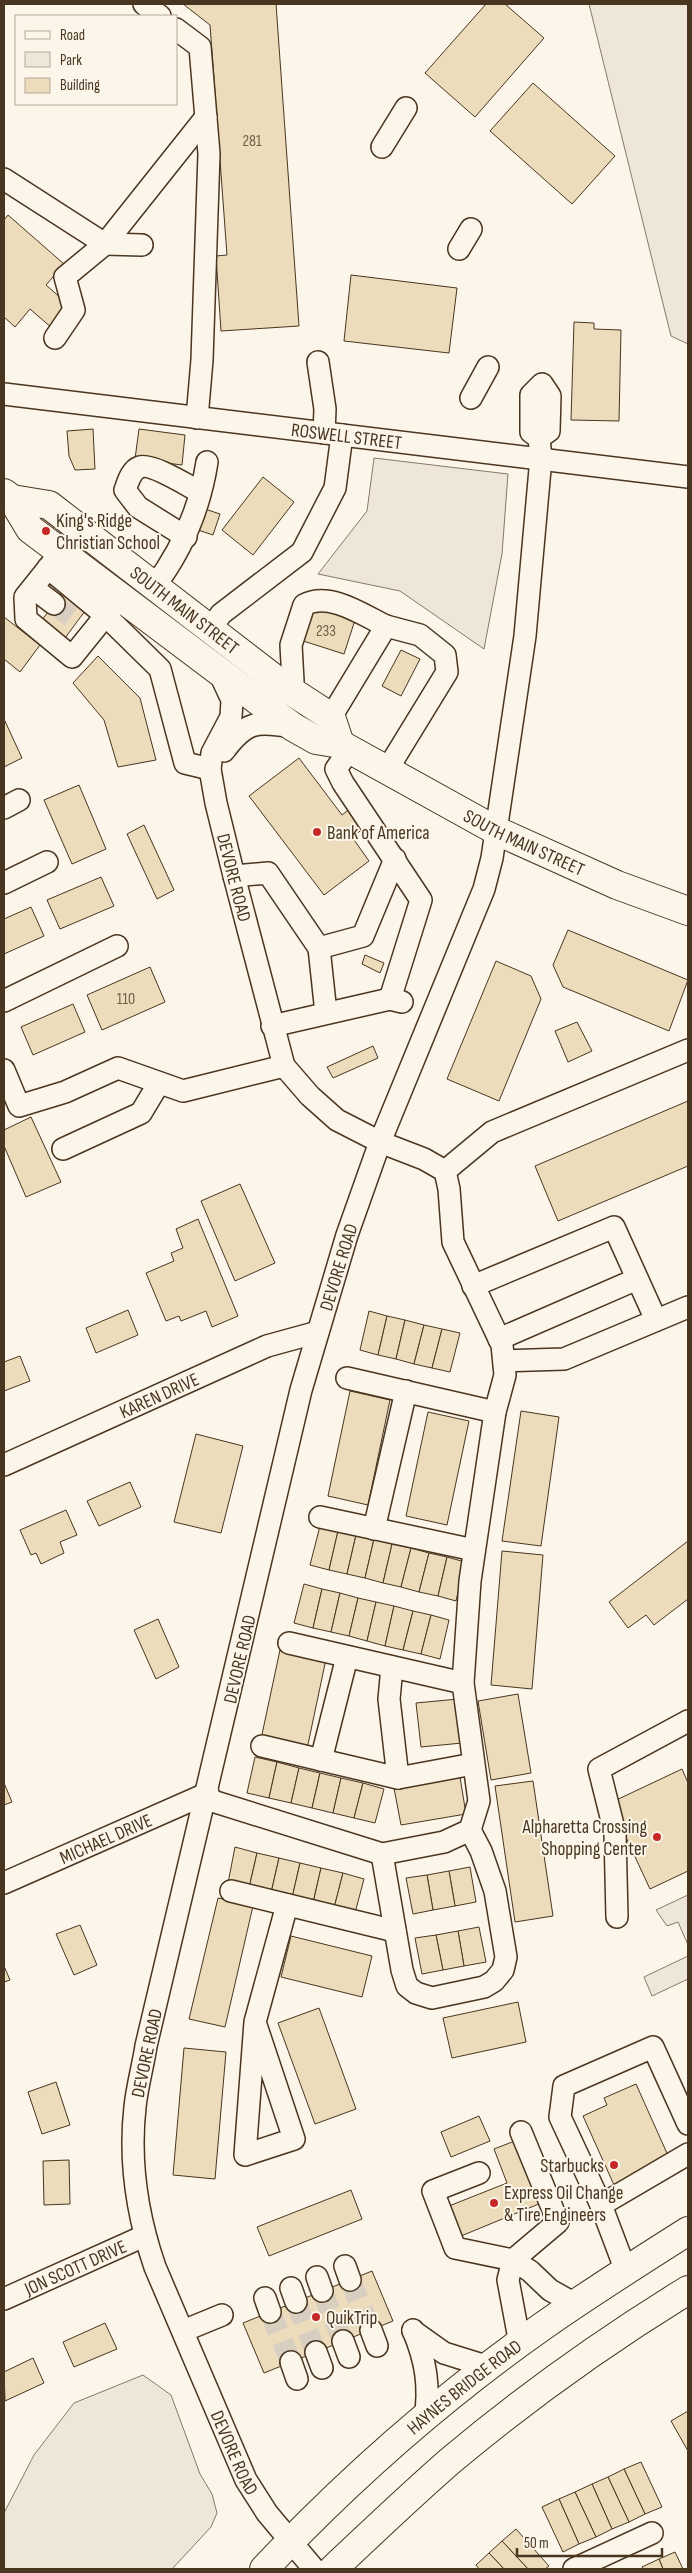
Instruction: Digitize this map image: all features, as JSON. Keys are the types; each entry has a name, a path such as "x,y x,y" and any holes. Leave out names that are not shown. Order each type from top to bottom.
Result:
{"main road":[{"name":"SOUTH MAIN STREET","path":"8,496 55,560 113,606 219,672 293,727 316,740 345,747 497,831 617,885 688,911"},
{"name":"SOUTH MAIN STREET","path":"8,496 49,505 288,689 331,716"},
{"path":"331,716 345,747"},
{"name":"HAYNES BRIDGE ROAD","path":"264,2569 380,2457 489,2366 575,2304 688,2231"},
{"path":"333,2569 430,2479 511,2412 616,2336 688,2290"}],"street":[{"path":"144,4 159,15"},
{"path":"178,30 200,47 209,154 202,360 197,418"},
{"path":"382,147 406,108"},
{"path":"55,338 74,310 65,277 105,244 206,116"},
{"path":"4,179 105,244 142,245"},
{"path":"459,249 471,229"},
{"path":"210,630 221,614 302,552 335,488 333,434 325,409 318,362"},
{"path":"471,398 488,367"},
{"name":"ROSWELL STREET","path":"4,394 333,434 540,448 688,477"},
{"path":"382,1854 395,1931 407,1986 416,1993 432,1998 484,1987 494,1981 503,1970 506,1957 495,1891 481,1851 470,1830 479,1801 463,1683 474,1550 495,1412 506,1375 499,1340 452,1242 449,1189 445,1171 424,1159 380,1142 484,889 497,831 525,636 540,448"},
{"path":"154,587 186,537 207,462"},
{"path":"186,537 138,507 125,490 133,472 139,468 150,467 200,492"},
{"path":"55,560 25,597 26,619 72,657 85,627 113,606 160,669 185,763 210,769 242,730 263,722 293,727"},
{"path":"33,588 54,604"},
{"path":"288,689 293,681 291,645 304,605 312,600 340,604 386,626 420,635 445,655 447,672 387,770"},
{"path":"331,716 386,626"},
{"name":"DEVORE ROAD","path":"219,672 232,700 231,717 212,753 210,769 216,803 234,876 284,1066 310,1096 337,1120 380,1142 347,1235 301,1390 207,1796 146,2046 135,2107 133,2172 144,2236 246,2480 268,2513 314,2569"},
{"path":"272,1026 326,1013 396,1000 421,900 396,859 343,783 336,769 345,747"},
{"path":"319,948 363,936 396,859"},
{"path":"4,883 47,862"},
{"path":"234,876 268,873 319,948 326,1013"},
{"path":"4,1001 117,946"},
{"path":"445,1171 492,1132 688,1050"},
{"path":"4,1070 19,1106 64,1092 118,1068 183,1091 284,1066"},
{"path":"63,1149 141,1113 159,1083"},
{"path":"473,1286 614,1227 656,1320"},
{"path":"499,1340 637,1279"},
{"path":"504,1361 564,1360 688,1306"},
{"name":"KAREN DRIVE","path":"4,1465 267,1346 318,1332"},
{"path":"347,1378 495,1412"},
{"path":"374,1529 406,1391"},
{"path":"320,1517 474,1550"},
{"path":"289,1643 463,1683"},
{"path":"321,1760 346,1657"},
{"path":"392,1667 389,1699 398,1778"},
{"path":"618,1917 615,1833 600,1769 688,1721"},
{"path":"262,1746 398,1778 473,1764"},
{"path":"207,1796 382,1854 444,1842 470,1830"},
{"name":"MICHAEL DRIVE","path":"4,1883 207,1796"},
{"path":"231,1891 395,1931"},
{"path":"255,2022 294,2139 245,2155 255,2022 287,1905"},
{"path":"626,2271 602,2205 560,2117 564,2086 653,2047 688,2124"},
{"path":"520,2344 508,2280 513,2260 558,2222 521,2132"},
{"path":"602,2205 688,2154"},
{"path":"479,2173 433,2191 455,2248 513,2260 530,2271 550,2290 575,2304"},
{"name":"JON SCOTT DRIVE","path":"4,2299 144,2236"},
{"path":"183,2331 222,2315"},
{"path":"425,2419 428,2401 426,2370 413,2330 428,2344 444,2353 489,2366"},
{"path":"574,2569 652,2533"}],"green space":[{"path":"589,4 688,4 688,344 671,336"},
{"path":"374,458 508,474 502,554 484,649 400,591 318,574 367,511"},
{"path":"143,2375 171,2395 200,2474 212,2494 217,2513 211,2527 172,2569 4,2569 4,2513 34,2455 74,2403"}],"shaded area":[{"path":"688,1895 688,1945 678,1922 667,1926 656,1910"},
{"path":"688,1956 688,1979 652,1996 644,1977"}],"building":[{"path":"183,4 276,4 299,326 221,331 216,256 227,255 210,25"},
{"path":"486,4 505,4 544,38 475,117 425,73"},
{"path":"533,83 615,156 572,204 490,131"},
{"path":"8,215 64,264 46,285 71,307 52,328 30,309 15,327 4,317 4,220"},
{"path":"351,275 457,288 449,353 344,341"},
{"path":"574,322 594,323 594,329 621,330 619,421 571,420"},
{"path":"93,429 95,469 75,470 69,456 67,431"},
{"path":"139,429 185,435 182,465 135,459"},
{"path":"263,477 294,502 253,555 222,530"},
{"path":"205,509 220,514 213,535 198,530"},
{"path":"65,589 88,607 65,638 42,620"},
{"path":"308,605 355,620 344,654 297,639"},
{"path":"4,617 40,645 20,672 4,659"},
{"path":"401,650 420,659 401,696 382,686"},
{"path":"98,656 140,698 156,760 118,767 104,720 73,683"},
{"path":"4,719 22,758 4,767"},
{"name":"Bank of America","path":"299,758 342,815 352,807 367,826 352,837 369,861 324,895 249,796"},
{"path":"79,785 106,849 72,864 44,800"},
{"path":"144,825 174,890 157,899 127,834"},
{"path":"101,877 114,906 60,929 47,900"},
{"path":"31,907 44,936 4,954 4,919"},
{"path":"568,930 688,980 669,1031 563,987 553,965"},
{"path":"365,955 384,963 380,973 362,964"},
{"path":"496,961 531,976 541,999 499,1101 447,1079"},
{"path":"150,967 165,1002 102,1030 87,995"},
{"path":"73,1004 85,1032 33,1055 21,1027"},
{"path":"577,1022 592,1051 568,1062 555,1031"},
{"path":"373,1046 378,1058 333,1078 327,1067"},
{"path":"688,1101 688,1166 558,1221 535,1166"},
{"path":"31,1117 61,1182 26,1197 4,1146 4,1130"},
{"path":"240,1184 275,1263 235,1281 201,1201"},
{"path":"198,1219 238,1316 212,1327 206,1311 181,1321 179,1316 166,1321 146,1273 174,1261 171,1253 183,1248 176,1229"},
{"path":"128,1310 138,1335 96,1353 86,1328"},
{"path":"369,1311 387,1316 378,1355 360,1350"},
{"path":"387,1316 405,1320 396,1359 378,1355"},
{"path":"405,1320 424,1325 414,1364 396,1359"},
{"path":"424,1325 442,1329 432,1368 414,1364"},
{"path":"442,1329 460,1333 450,1372 432,1368"},
{"path":"20,1356 30,1381 4,1391 4,1362"},
{"path":"350,1391 390,1400 368,1505 328,1496"},
{"path":"521,1411 559,1417 541,1546 502,1541"},
{"path":"428,1412 469,1421 447,1525 406,1516"},
{"path":"196,1434 243,1446 221,1533 174,1522"},
{"path":"130,1482 141,1507 99,1526 87,1501"},
{"path":"66,1510 77,1535 60,1542 64,1553 41,1564 36,1553 31,1555 20,1530"},
{"path":"320,1526 338,1531 329,1570 310,1565"},
{"path":"338,1531 356,1535 347,1574 329,1570"},
{"path":"356,1535 374,1539 365,1578 347,1574"},
{"path":"374,1539 392,1544 383,1583 365,1578"},
{"path":"688,1541 688,1599 654,1625 646,1615 628,1628 609,1602"},
{"path":"392,1544 411,1548 401,1587 383,1583"},
{"path":"411,1548 429,1553 419,1592 401,1587"},
{"path":"502,1551 543,1555 532,1689 491,1685"},
{"path":"429,1553 447,1557 438,1596 419,1592"},
{"path":"447,1557 465,1562 456,1601 438,1596"},
{"path":"304,1584 322,1589 313,1628 294,1623"},
{"path":"322,1589 340,1593 331,1632 313,1628"},
{"path":"340,1593 358,1598 349,1636 331,1632"},
{"path":"358,1598 376,1602 367,1641 349,1636"},
{"path":"376,1602 394,1606 385,1646 367,1641"},
{"path":"394,1606 413,1611 403,1650 385,1646"},
{"path":"413,1611 431,1615 421,1654 403,1650"},
{"path":"431,1615 449,1620 440,1659 421,1654"},
{"path":"158,1619 179,1667 156,1679 134,1630"},
{"path":"280,1650 326,1659 307,1749 261,1739"},
{"path":"518,1694 531,1773 491,1780 478,1701"},
{"path":"458,1699 462,1743 421,1747 416,1703"},
{"path":"255,1757 277,1762 269,1798 247,1793"},
{"path":"277,1762 299,1768 291,1803 269,1798"},
{"path":"299,1768 320,1773 312,1808 291,1803"},
{"name":"Alpharetta Crossing Shopping Center","path":"682,1769 688,1783 688,1871 650,1889 610,1803"},
{"path":"320,1773 341,1778 333,1813 312,1808"},
{"path":"460,1777 466,1814 401,1825 394,1788"},
{"path":"341,1778 363,1783 354,1818 333,1813"},
{"path":"533,1781 553,1916 515,1922 495,1786"},
{"path":"4,1783 12,1802 4,1805"},
{"path":"363,1783 384,1789 375,1823 354,1818"},
{"path":"235,1847 257,1853 249,1888 228,1883"},
{"path":"257,1853 279,1858 271,1893 249,1888"},
{"path":"279,1858 300,1863 292,1898 271,1893"},
{"path":"300,1863 321,1868 313,1903 292,1898"},
{"path":"470,1867 476,1902 455,1906 449,1871"},
{"path":"321,1868 343,1873 334,1908 313,1903"},
{"path":"449,1871 455,1906 433,1910 427,1875"},
{"path":"343,1873 364,1879 355,1913 334,1908"},
{"path":"427,1875 433,1910 413,1914 406,1878"},
{"path":"218,1898 253,1906 225,2027 189,2019"},
{"path":"80,1925 97,1965 74,1975 56,1934"},
{"path":"479,1927 486,1962 464,1966 458,1931"},
{"path":"458,1931 464,1966 443,1970 436,1935"},
{"path":"436,1935 443,1970 422,1974 415,1938"},
{"path":"291,1936 372,1956 362,1997 281,1977"},
{"path":"4,1966 10,1980 4,1982"},
{"path":"518,2002 526,2042 452,2058 443,2018"},
{"path":"319,2008 356,2109 315,2124 278,2023"},
{"path":"184,2048 226,2052 215,2179 173,2175"},
{"path":"56,2082 70,2125 42,2134 28,2092"},
{"path":"636,2084 670,2160 614,2185 583,2116 607,2105 604,2098"},
{"path":"479,2116 490,2141 451,2157 441,2132"},
{"path":"520,2139 546,2201 461,2236 449,2206 507,2183 494,2149"},
{"path":"69,2160 70,2204 44,2205 43,2161"},
{"path":"351,2190 362,2219 269,2256 257,2227"},
{"path":"372,2271 393,2321 264,2373 243,2323"},
{"path":"105,2323 117,2349 74,2367 63,2342"},
{"path":"33,2358 44,2383 5,2401 4,2372"},
{"path":"688,2411 688,2451 671,2421"},
{"path":"641,2462 662,2507 645,2514 624,2469"},
{"path":"624,2469 645,2514 629,2522 608,2477"},
{"path":"608,2477 629,2522 612,2529 592,2484"},
{"path":"592,2484 612,2529 596,2537 575,2492"},
{"path":"575,2492 596,2537 579,2544 559,2499"},
{"path":"559,2499 579,2544 563,2552 542,2507"},
{"path":"516,2529 549,2566 545,2569 528,2569 502,2541"},
{"path":"502,2541 528,2569 504,2569 489,2553"},
{"path":"675,2552 683,2569 663,2569 659,2559"},
{"path":"489,2553 504,2569 479,2569 476,2565"},
{"path":"659,2559 663,2569 643,2569 642,2567"}],"tunnel":[{"path":"54,604 77,621"},
{"path":"350,2280 371,2330"},
{"path":"322,2291 343,2341"},
{"path":"296,2302 316,2352"},
{"path":"270,2312 291,2362"}],"place":[{"name":"King's Ridge Christian School","path":"46,531"},
{"name":"Bank of America","path":"317,832"},
{"name":"Alpharetta Crossing Shopping Center","path":"657,1837"},
{"name":"Starbucks","path":"614,2165"},
{"name":"Express Oil Change & Tire Engineers","path":"494,2203"},
{"name":"QuikTrip","path":"316,2317"}]}
